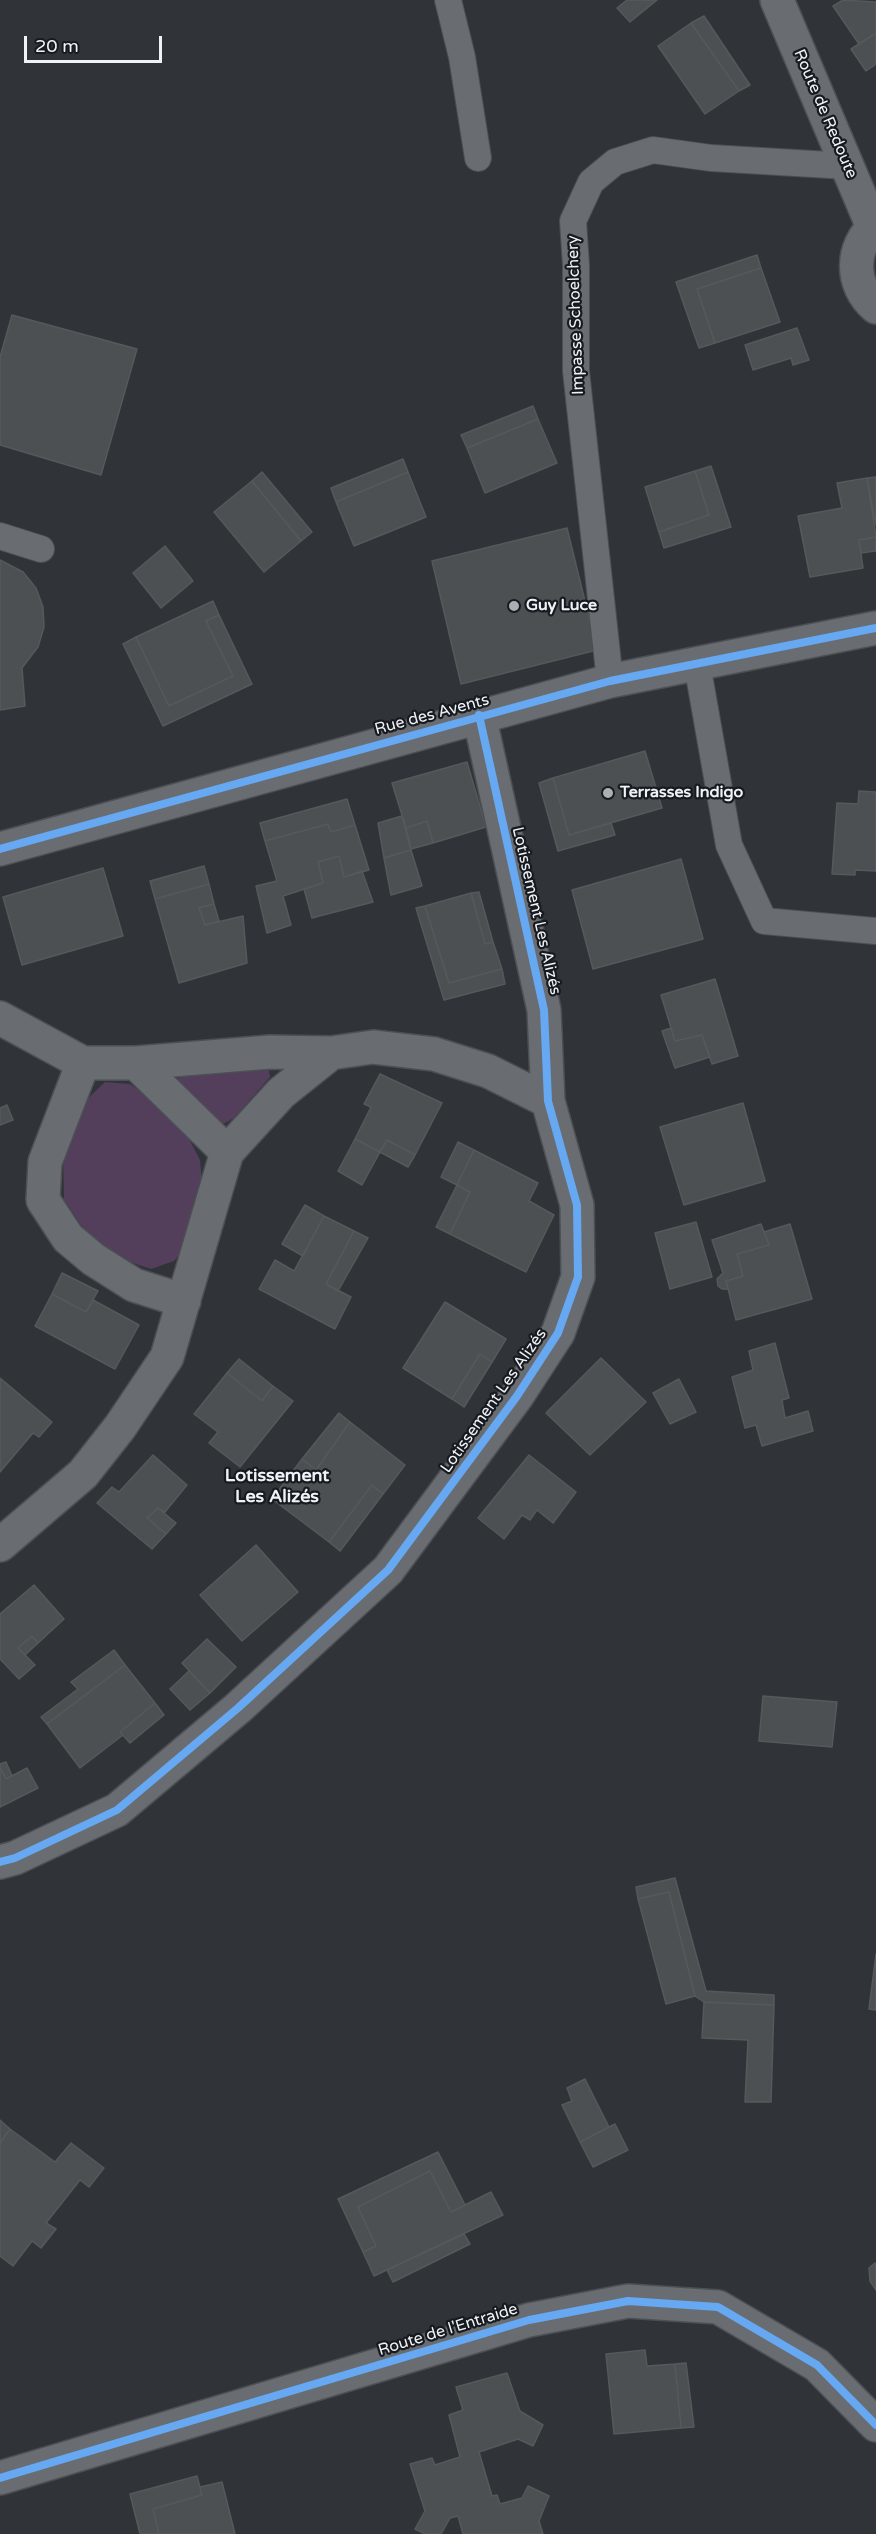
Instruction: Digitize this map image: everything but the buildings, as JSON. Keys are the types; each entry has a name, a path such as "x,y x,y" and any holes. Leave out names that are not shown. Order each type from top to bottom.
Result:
{"street":[{"name":"Route de Redoute","path":"777,0 847,166 875,226"},
{"path":"875,226 862,241 856,258 856,275 863,292 876,307"},
{"name":"Rue des Avents","path":"0,849 478,715 610,681 876,628"},
{"name":"Lotissement Les Alizés","path":"0,1862 15,1858 117,1810 238,1708 388,1570 517,1396 558,1334 578,1277 577,1206 548,1101 544,1010 478,715"},
{"path":"0,1018 83,1063 136,1064 270,1052 331,1053 373,1047 434,1054 488,1071 548,1101"},
{"path":"0,1545 83,1474 120,1426 167,1357 227,1152 281,1093 331,1053"},
{"path":"83,1063 45,1162 43,1200 68,1238 93,1259 134,1285 184,1301"},
{"path":"136,1064 227,1152"},
{"name":"Route de l'Entraide","path":"0,2478 528,2320 628,2301 718,2307 817,2365 876,2426"}],"lane":[{"path":"448,0 462,57 478,158"},
{"name":"Impasse Schoelchery","path":"610,681 576,371 576,265 573,221 591,182 615,162 653,150 711,158 847,166"},
{"path":"0,536 41,549"},
{"path":"697,664 729,844 764,921 876,931"}],"shaded area":[{"path":"268,1066 270,1077 234,1118 223,1124 212,1120 178,1080 179,1071"},
{"path":"105,1082 130,1084 152,1099 188,1137 200,1160 203,1192 187,1246 174,1261 151,1269 118,1258 84,1229 64,1199 63,1150 80,1106"}],"cycle path":[{"path":"0,849 610,681 876,628"},
{"path":"0,1862 15,1858 117,1810 238,1708 388,1570 517,1396 558,1333 578,1277 577,1205 548,1101 544,1010 479,715"},
{"path":"0,2478 529,2320 628,2301 718,2307 817,2365 876,2425"}],"place":[{"name":"Guy Luce","path":"514,606"},
{"name":"Terrasses Indigo","path":"608,793"}],"district":[{"name":"Lotissement Les Alizés","path":"277,1486"}]}
